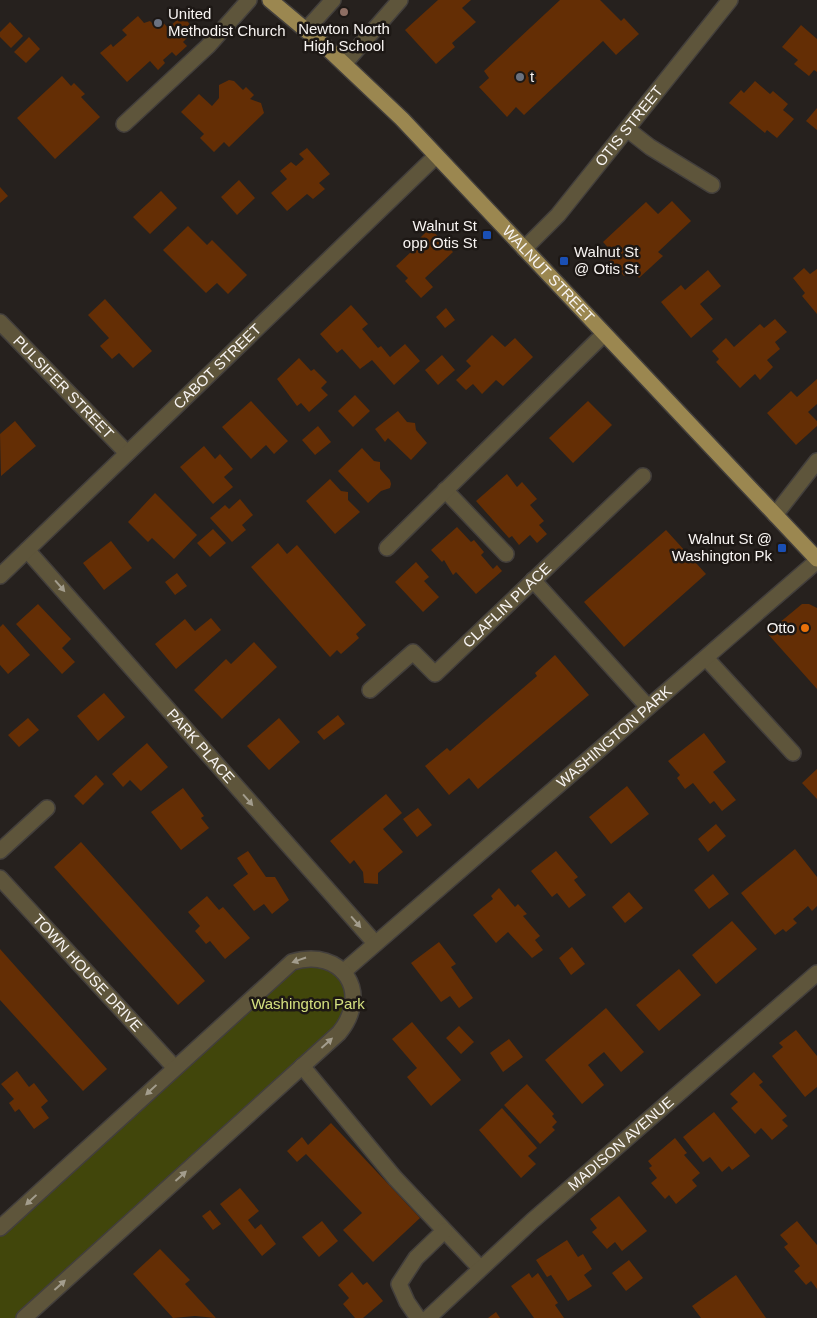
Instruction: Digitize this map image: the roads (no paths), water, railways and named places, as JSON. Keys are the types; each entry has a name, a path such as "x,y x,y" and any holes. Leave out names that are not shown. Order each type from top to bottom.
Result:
{"main road":[{"name":"WALNUT STREET","path":"270,0 344,64 436,156 817,560"}],"street":[{"path":"124,124 208,46 249,0"},
{"path":"306,30 333,0"},
{"path":"344,64 400,0"},
{"name":"OTIS STREET","path":"524,249 558,215 730,0"},
{"path":"627,129 650,146 712,185"},
{"name":"CABOT STREET","path":"0,576 436,156"},
{"name":"PULSIFER STREET","path":"0,322 127,453"},
{"path":"386,548 604,334"},
{"path":"775,515 817,460"},
{"name":"CLAFLIN PLACE","path":"370,690 413,652 434,674 643,476"},
{"path":"445,490 506,554"},
{"name":"PARK PLACE","path":"27,550 375,943"},
{"name":"WASHINGTON PARK","path":"343,972 817,560"},
{"path":"533,580 648,707"},
{"path":"706,658 793,753"},
{"path":"0,851 47,808"},
{"name":"TOWN HOUSE DRIVE","path":"0,878 175,1068"},
{"path":"0,1228 292,962 308,957 324,959 337,966 343,972 352,990 353,1007 348,1021 302,1066 24,1318"},
{"name":"MADISON AVENUE","path":"428,1318 480,1268 817,973"},
{"path":"302,1066 395,1178 480,1268"},
{"path":"418,1318 407,1302 399,1284 416,1258 444,1231"}],"place":[{"name":"Newton North High School","path":"344,12"},
{"name":"United Methodist Church","path":"158,23"},
{"name":"t","path":"520,77"},
{"name":"Walnut St opp Otis St","path":"487,235"},
{"name":"Walnut St @ Otis St","path":"564,261"},
{"name":"Walnut St @ Washington Pk","path":"782,548"},
{"name":"Otto","path":"805,628"}],"park label":[{"name":"Washington Park","path":"308,1004"}]}
